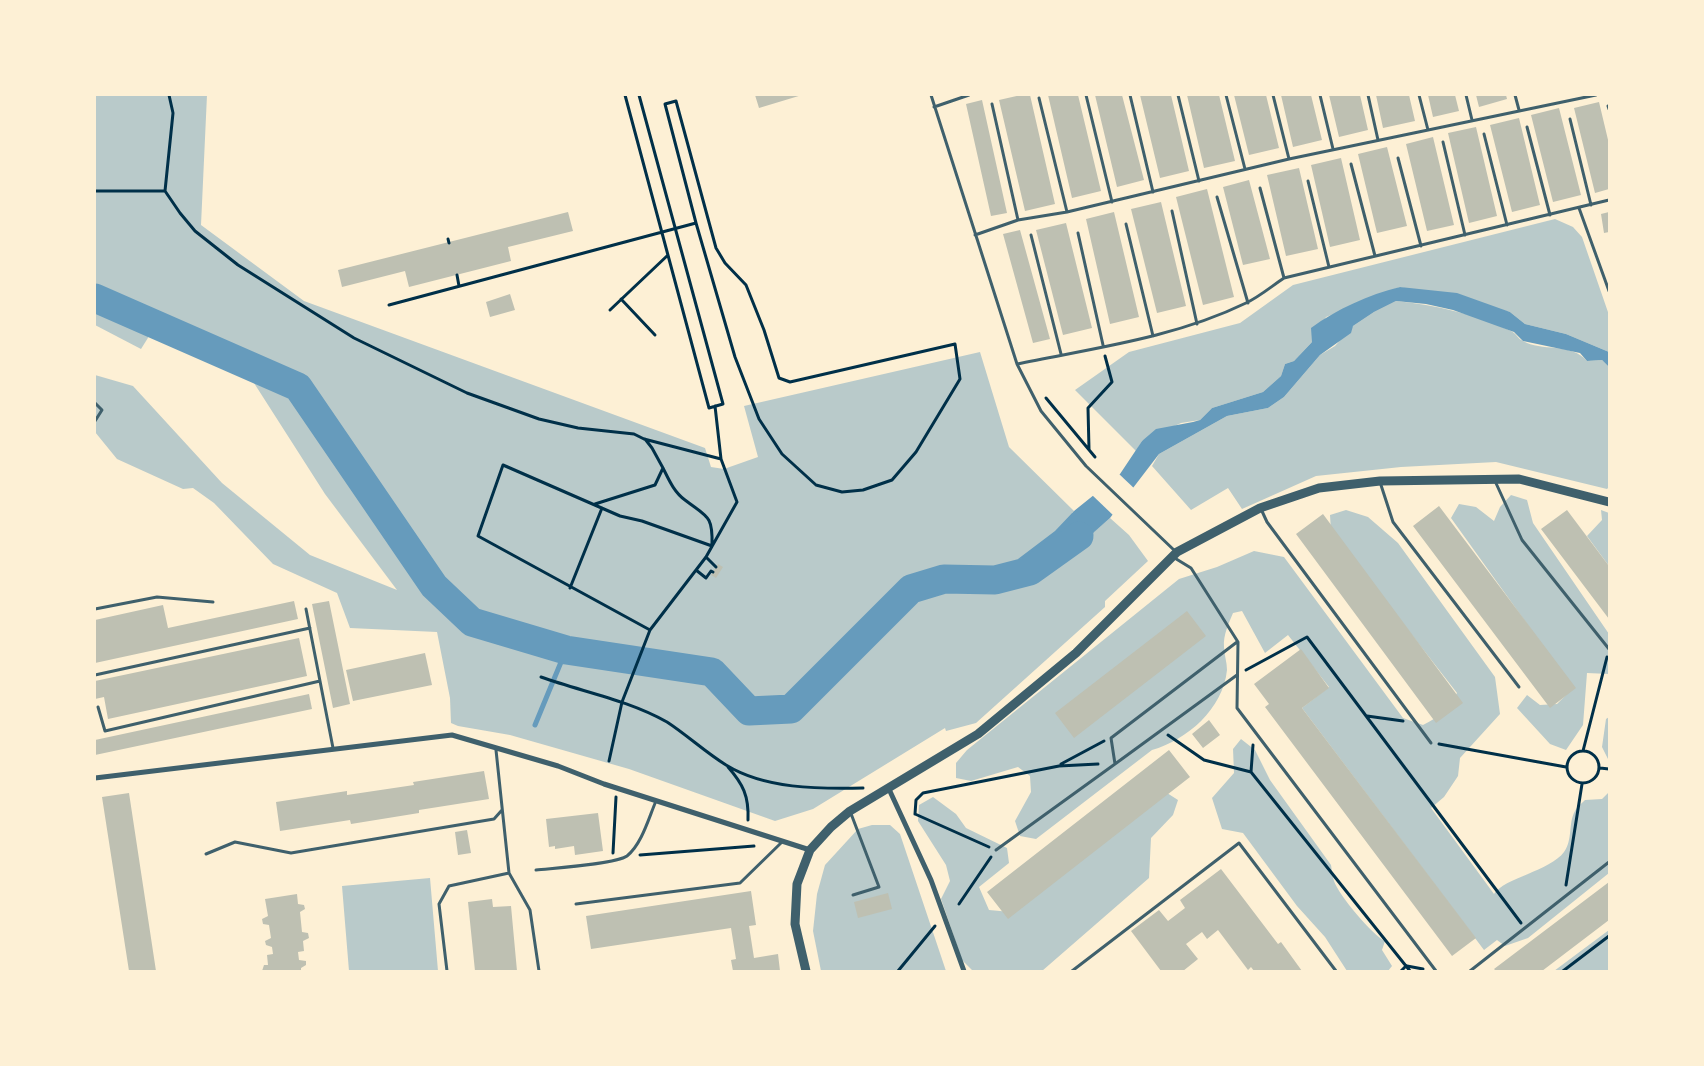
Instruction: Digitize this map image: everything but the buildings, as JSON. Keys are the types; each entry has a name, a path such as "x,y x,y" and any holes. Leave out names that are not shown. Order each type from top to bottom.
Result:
{"street":[{"path":"806,971 795,924 797,884 810,850 831,827 850,811 888,786 978,734 1076,653 1175,554 1260,508 1319,488 1380,481 1520,479 1609,502"},
{"path":"95,778 452,735 496,750 558,766 656,801 810,850"},
{"path":"888,786 931,880 964,971"}],"lane":[{"path":"931,95 1017,364 1042,411 1086,466 1143,519 1175,554 1191,568 1238,642 1237,708 1436,971"},
{"path":"934,107 969,95"},
{"path":"1086,95 1112,202"},
{"path":"1130,95 1154,192"},
{"path":"1178,95 1199,181"},
{"path":"1226,95 1245,169"},
{"path":"1273,95 1289,158"},
{"path":"1320,95 1333,150"},
{"path":"1368,95 1378,140"},
{"path":"1420,95 1428,130"},
{"path":"1466,95 1472,120"},
{"path":"1515,95 1519,110"},
{"path":"1564,95 1565,100"},
{"path":"975,235 1018,220 1112,202 1289,158 1596,95"},
{"path":"1039,98 1067,212"},
{"path":"992,104 1018,220"},
{"path":"1570,120 1591,205"},
{"path":"1527,127 1550,215"},
{"path":"1484,134 1507,225"},
{"path":"1443,142 1465,235"},
{"path":"1398,158 1420,246"},
{"path":"1351,164 1374,256"},
{"path":"1308,181 1329,267"},
{"path":"1260,188 1284,278"},
{"path":"1217,197 1248,303"},
{"path":"1017,364 1153,336 1197,324 1248,303 1284,278 1609,200"},
{"path":"1578,208 1609,291"},
{"path":"1172,211 1197,324"},
{"path":"1126,224 1153,336"},
{"path":"1078,233 1103,345"},
{"path":"1031,235 1061,354"},
{"path":"95,404 102,410 95,421"},
{"path":"1494,479 1522,540 1609,649"},
{"path":"1380,481 1393,522 1518,687"},
{"path":"1260,508 1267,522 1431,743"},
{"path":"95,609 157,597 213,602"},
{"path":"306,609 333,748"},
{"path":"95,675 310,628"},
{"path":"1115,764 1111,738 1238,642"},
{"path":"996,850 1237,675"},
{"path":"98,707 105,731 320,681"},
{"path":"496,750 509,873 530,910 539,971"},
{"path":"536,870 613,861 627,856 636,845 656,801"},
{"path":"206,854 235,842 291,853 494,819 502,810"},
{"path":"850,811 879,887 853,895"},
{"path":"576,904 740,883 782,842"},
{"path":"1072,971 1239,843 1336,971"},
{"path":"1470,971 1609,862"},
{"path":"447,971 439,904 449,886 509,873"}],"path":[{"path":"169,95 173,113 165,192 195,231 238,264 354,338 467,393 538,420 578,428 634,434 644,439 721,460"},
{"path":"625,95 710,408 723,404 639,95"},
{"path":"676,101 716,248 725,263 746,285 764,330 779,378 790,382 955,344 960,379 916,452 892,480 863,490 842,492 816,485 782,454 759,419 735,357 696,223 665,104 676,101"},
{"path":"95,191 165,192"},
{"path":"389,305 696,223"},
{"path":"610,310 669,255"},
{"path":"457,275 459,286"},
{"path":"621,299 654,335"},
{"path":"1089,450 1088,408 1112,382 1103,345"},
{"path":"1046,397 1095,457"},
{"path":"609,761 622,702 650,630 706,557 737,502 721,460 715,406"},
{"path":"644,439 652,448 678,494 706,513 712,524 712,546"},
{"path":"650,630 570,588 478,536 502,465 602,508 712,546"},
{"path":"594,504 655,485 663,468"},
{"path":"570,588 602,508"},
{"path":"706,557 716,567"},
{"path":"696,570 706,578 712,570 713,572"},
{"path":"1237,675 1307,637 1524,927"},
{"path":"1584,751 1609,649"},
{"path":"541,677 565,686 622,702 667,723 726,765 756,780 814,788 863,788"},
{"path":"1367,716 1416,723"},
{"path":"1250,772 1255,731"},
{"path":"1154,735 1168,735 1204,760 1250,772 1410,971"},
{"path":"1058,766 1111,738"},
{"path":"1431,743 1566,767"},
{"path":"1584,751 1595,756 1600,768 1594,780 1582,784 1571,780 1566,767 1572,755 1584,751"},
{"path":"915,814 916,800 923,793 1058,766 1115,764"},
{"path":"726,765 742,783 749,806 748,831"},
{"path":"1600,768 1609,769"},
{"path":"1564,896 1582,784"},
{"path":"613,861 616,797"},
{"path":"908,807 915,814 996,850 959,904"},
{"path":"627,856 754,846"},
{"path":"898,971 935,926"},
{"path":"1563,971 1609,936"},
{"path":"1402,971 1406,966"}],"shaded area":[{"path":"95,95 207,95 201,225 304,301 705,448 711,467 724,469 758,457 744,406 980,352 1009,447 1074,511 1072,513 1094,532 1110,518 1129,535 1148,561 1105,601 1105,607 976,723 946,731 945,728 813,809 775,821 629,769 510,735 458,726 451,723 450,698 437,632 350,628 337,593 273,564 214,503 193,488 183,489 117,459 95,432 95,375 133,386 222,483 310,555 397,590 325,494 254,383 161,317 141,349 95,325"},
{"path":"1555,219 1573,227 1582,237 1609,315 1609,352 1566,334 1525,324 1510,312 1400,287 1326,317 1312,342 1294,361 1285,364 1281,376 1263,392 1212,408 1200,420 1181,423 1142,441 1136,451 1075,390 1129,352 1240,323 1293,285"},
{"path":"1396,301 1426,305 1469,315 1511,331 1521,340 1530,344 1573,351 1587,361 1602,360 1609,367 1609,487 1607,489 1496,462 1401,467 1316,476 1242,509 1228,488 1191,510 1152,466 1159,454 1227,416 1268,408 1284,397 1320,355 1335,346 1353,326 1374,312"},
{"path":"1511,495 1527,500 1533,523 1609,634 1609,674 1587,673 1583,725 1566,750 1550,744 1517,708 1527,695 1540,705 1557,704 1573,688 1451,518 1459,504 1476,507 1494,521 1500,507"},
{"path":"1346,510 1368,517 1398,543 1495,677 1500,714 1460,758 1458,776 1444,797 1431,808 1494,894 1507,883 1557,859 1567,847 1573,816 1577,808 1585,800 1602,799 1609,792 1609,873 1528,938 1505,946 1497,940 1484,950 1302,708 1329,687 1288,635 1265,653 1242,611 1233,613 1225,634 1224,647 1227,670 1219,698 1211,710 1190,731 1178,739 1152,750 1036,839 1020,836 1015,821 1031,792 1030,776 1018,767 971,781 956,778 956,763 967,750 1179,579 1217,567 1254,551 1284,557 1403,718 1423,725 1434,719 1447,708 1457,693 1331,531 1330,515"},
{"path":"1601,510 1609,513 1609,566 1587,536 1602,520"},
{"path":"1609,717 1609,761 1602,747 1606,719"},
{"path":"1241,739 1255,750 1270,780 1331,865 1334,881 1342,895 1365,923 1385,941 1382,950 1392,966 1388,971 1347,971 1325,937 1297,906 1243,833 1222,829 1212,798 1234,773 1233,749"},
{"path":"1167,793 1178,800 1173,815 1151,838 1149,878 1042,971 973,971 962,960 941,899 950,881 946,865 918,821 919,805 933,797 956,814 966,828 1007,848 1009,863 979,887 989,910 1011,912"},
{"path":"872,825 890,825 900,834 946,971 821,971 813,931 817,894 825,865 858,829"},
{"path":"430,878 438,971 349,971 342,886"},
{"path":"1609,930 1609,971 1554,971"}],"water":[{"path":"1400,287 1457,293 1510,312 1525,324 1566,334 1609,352 1609,367 1602,360 1587,361 1580,353 1523,341 1514,332 1453,310 1426,304 1396,301 1374,312 1353,326 1351,333 1320,355 1284,397 1268,408 1227,416 1159,454 1110,518 1083,542 1059,557 1018,559 1055,531 1074,511 1120,474 1142,441 1156,429 1200,420 1212,408 1263,392 1281,376 1285,364 1294,361 1312,342 1311,328 1353,303"}],"pier":[{"path":"1118,473 1137,491 1115,517 1091,494"}],"waterway":[{"path":"95,298 298,387 434,586 472,622 566,650 712,672 749,711 791,709 911,589 944,579 995,580 1030,571 1079,536"},
{"path":"535,725 566,650"}]}
